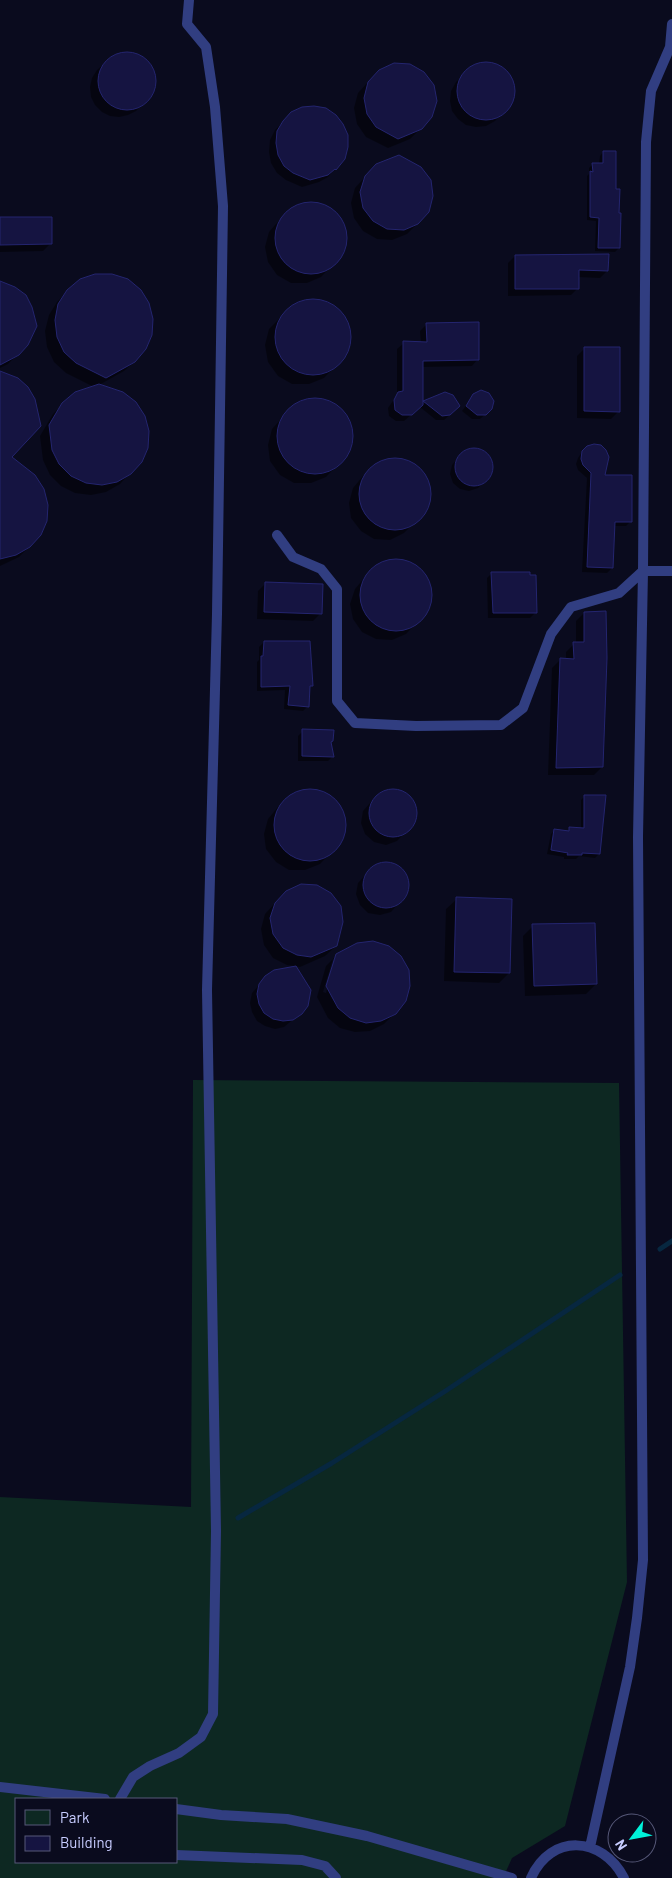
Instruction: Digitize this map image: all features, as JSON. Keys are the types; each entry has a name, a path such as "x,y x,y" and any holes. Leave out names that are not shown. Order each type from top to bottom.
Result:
{"lane":[{"path":"121,1798 133,1777 150,1766 179,1753 201,1736 212,1714 216,1531 207,990 216,643 223,206 215,107 206,46 187,24 189,0"},
{"path":"590,1847 630,1667 638,1618 643,1560 638,838 643,571 646,142 651,91 670,48 672,24"},
{"path":"277,535 293,557 321,569 337,589 337,701 355,724 416,726 501,725 523,708 551,634 571,607 619,593 643,571 672,572"},
{"path":"0,1787 96,1798"},
{"path":"178,1809 221,1815 287,1819 367,1836 512,1878"},
{"path":"531,1878 535,1868 545,1856 559,1849 574,1846 590,1847 604,1853 616,1864 624,1878"},
{"path":"178,1855 302,1860 325,1866 336,1878"}],"green space":[{"path":"193,1080 619,1083 627,1582 565,1826 512,1858 503,1878 0,1878 0,1497 191,1507"}],"building":[{"path":"127,52 138,54 148,60 154,70 156,81 154,92 148,102 138,108 127,110 116,108 106,102 100,92 98,81 100,70 106,60 116,54"},
{"path":"486,62 502,67 510,75 515,91 510,107 502,115 486,120 470,115 462,107 457,91 462,75 470,67"},
{"path":"394,63 410,64 424,72 434,85 437,101 432,117 422,129 398,139 376,127 367,114 364,98 368,82 379,70"},
{"path":"302,107 326,108 336,115 348,135 348,147 345,159 336,170 328,175 310,180 293,173 284,166 278,155 276,143 277,131 291,112"},
{"path":"603,151 616,151 616,189 620,189 619,213 621,213 620,248 598,248 599,218 590,217 590,171 593,172 592,163 603,163"},
{"path":"399,155 421,167 431,180 433,196 429,212 418,224 404,230 387,229 373,221 363,208 360,192 365,176 376,164"},
{"path":"311,202 331,208 341,218 347,238 341,258 331,268 311,274 291,268 281,258 275,238 281,218 291,208"},
{"path":"0,217 52,217 52,244 0,245"},
{"path":"609,254 608,271 579,270 579,289 515,289 515,255"},
{"path":"95,274 112,274 128,279 141,290 149,303 153,319 152,335 146,349 135,362 106,378 76,363 64,352 57,337 55,320 58,304 67,290 80,279"},
{"path":"0,281 15,287 26,295 32,307 37,326 28,345 19,355 0,365"},
{"path":"313,299 328,302 340,310 348,322 351,337 348,352 340,364 328,372 313,375 298,372 286,364 278,352 275,337 278,322 286,310 298,302"},
{"path":"479,322 479,360 423,361 423,405 412,415 402,415 395,410 394,400 398,392 403,391 403,341 427,342 426,323"},
{"path":"584,347 620,347 620,412 584,411"},
{"path":"0,371 18,378 28,387 35,399 41,426 12,457 35,475 44,489 48,505 47,521 41,535 30,547 16,555 0,559"},
{"path":"99,384 123,392 136,402 145,416 149,431 148,448 142,462 131,474 117,482 102,485 86,483 71,476 59,464 52,450 49,425 62,403 75,392"},
{"path":"481,390 489,393 494,401 492,409 486,415 477,415 466,406 473,394"},
{"path":"445,392 453,395 460,406 450,415 442,416 423,401"},
{"path":"315,398 329,401 342,409 350,422 353,436 350,450 342,463 329,471 315,474 301,471 288,463 280,450 277,436 280,422 288,409 301,401"},
{"path":"601,445 609,457 605,475 632,475 632,522 615,522 613,568 587,567 591,473 583,465 581,459 582,451 587,446"},
{"path":"474,448 487,454 493,467 487,480 474,486 461,480 455,467 461,454"},
{"path":"395,458 415,464 425,474 431,494 425,514 415,524 395,530 375,524 365,514 359,494 365,474 375,464"},
{"path":"396,559 416,565 426,575 432,595 426,615 416,625 396,631 376,625 366,615 360,595 366,575 376,565"},
{"path":"491,572 530,572 530,575 536,575 537,613 493,613"},
{"path":"265,582 323,584 322,614 264,612"},
{"path":"606,611 607,658 603,767 556,768 560,658 574,659 573,642 584,642 584,612"},
{"path":"264,641 310,641 313,686 310,686 309,707 288,705 290,686 261,687 261,656 263,656"},
{"path":"302,729 334,730 333,741 331,742 334,757 302,756"},
{"path":"310,789 330,795 340,805 346,825 340,845 330,855 310,861 290,855 280,845 274,825 280,805 290,795"},
{"path":"388,789 398,789 407,793 413,799 417,813 413,827 407,833 398,837 388,837 379,833 373,827 369,818 369,808 373,799 379,793"},
{"path":"584,795 606,795 600,854 582,853 582,855 567,855 568,853 551,850 554,829 569,831 569,827 584,828"},
{"path":"381,862 391,862 405,872 409,885 405,898 399,904 391,908 381,908 367,898 363,890 363,880 373,866"},
{"path":"301,884 317,885 331,893 341,906 343,922 337,946 311,957 297,955 283,948 273,934 270,918 275,903 286,891"},
{"path":"456,897 512,899 510,973 454,972"},
{"path":"595,923 597,984 534,986 532,924"},
{"path":"373,941 389,946 401,956 409,970 410,986 406,1001 396,1014 381,1021 366,1023 350,1018 338,1008 326,986 336,954 357,943"},
{"path":"296,966 311,990 308,1006 302,1014 293,1020 273,1019 264,1013 259,1004 257,994 259,984 265,976 274,970"}],"waterway":[{"path":"660,1249 672,1241"},
{"path":"238,1518 332,1463 447,1390 620,1275"}]}
